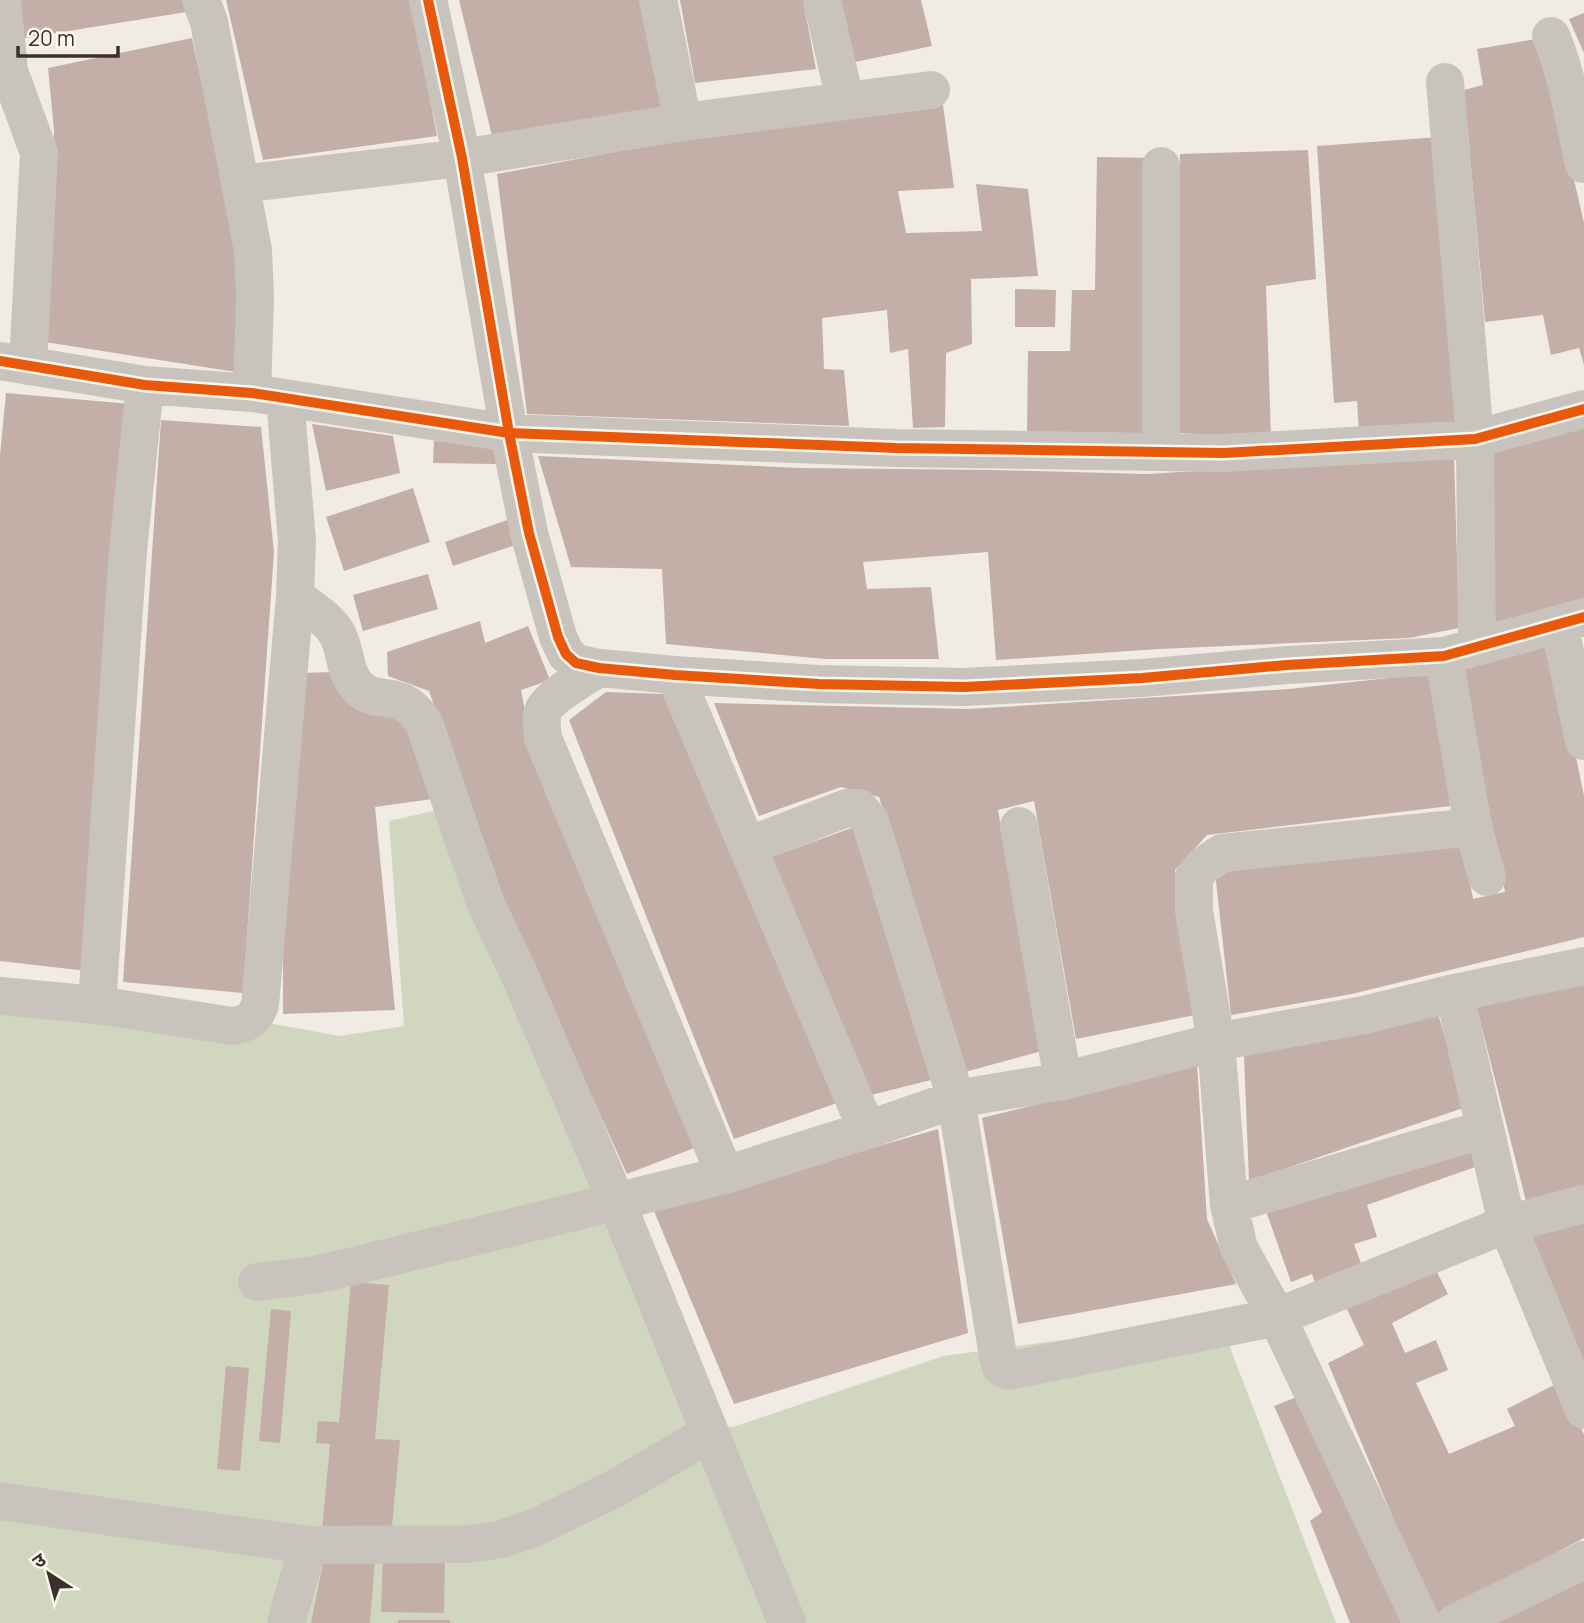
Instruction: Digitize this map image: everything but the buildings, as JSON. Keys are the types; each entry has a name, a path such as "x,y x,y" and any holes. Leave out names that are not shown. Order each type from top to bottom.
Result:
{"street":[{"path":"2,0 4,71 39,153 14,364 145,385 269,396 509,433 896,448 1224,453 1475,439 1584,409"},
{"path":"0,996 97,1005 232,1026 247,1024 255,1018 260,1004 295,596 297,541 269,396 255,297 253,250 209,22 201,0"},
{"path":"428,0 462,158 509,433 529,533 558,637 566,654 576,663 599,668 676,675 819,684 964,687 1142,678 1461,652 1571,621 1584,741"},
{"path":"658,0 683,122"},
{"path":"822,0 845,100"},
{"path":"1551,36 1563,65 1584,164"},
{"path":"1446,82 1475,439 1461,652 1473,827 1487,877"},
{"path":"240,184 462,158 683,122 931,90"},
{"path":"1161,166 1161,452"},
{"path":"97,1005 128,551 145,385"},
{"path":"295,596 334,628 351,678 358,687 367,694 399,699 409,704 424,723 485,902 525,987 617,1203 787,1623"},
{"path":"599,668 554,699 544,710 543,738 724,1175"},
{"path":"676,675 867,1130"},
{"path":"747,845 847,808 859,808 870,821 956,1099 1001,1367 1014,1371 1277,1317 1507,1224 1584,1204"},
{"path":"1019,826 1063,1082"},
{"path":"1422,1623 1277,1317 1239,1248 1229,1205 1216,1042 1194,911 1194,877 1203,866 1222,853 1473,827"},
{"path":"257,1282 313,1275 354,1266 724,1175 956,1099 1063,1082 1216,1042 1364,1015 1584,966"},
{"path":"1454,993 1507,1224 1584,1410"},
{"path":"1229,1205 1485,1129"},
{"path":"0,1501 308,1545 468,1544 498,1540 532,1529 614,1489 710,1433"},
{"path":"286,1623 308,1545"},
{"path":"1455,1623 1584,1560"}],"green space":[{"path":"447,808 684,1416 733,1427 943,1356 1219,1319 1336,1623 0,1623 0,981 213,1013 340,1036 404,1026 389,821"}],"cycle path":[{"path":"428,0 462,158 509,433 529,533 558,637 566,654 576,663 599,668 675,675 819,684 964,687 1142,678 1287,665 1444,656 1584,617"},
{"path":"0,361 145,385 252,393 509,433 896,448 1224,453 1475,439 1584,409"}]}
